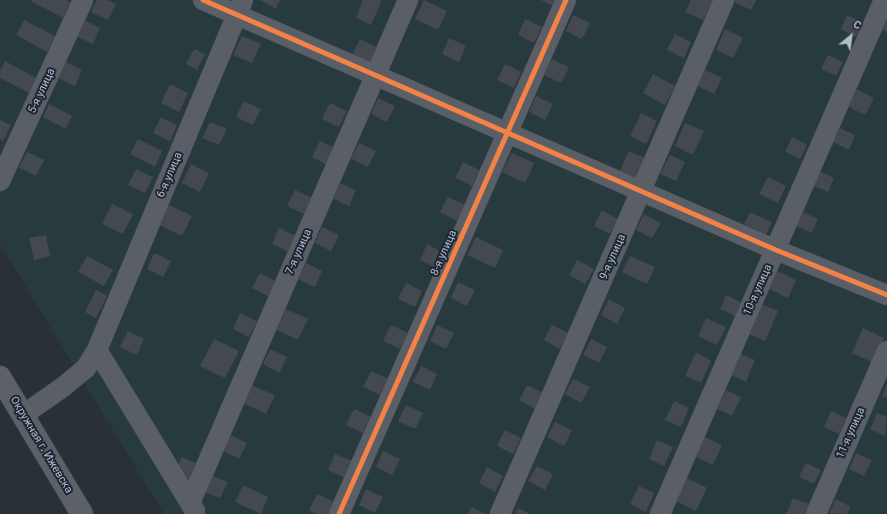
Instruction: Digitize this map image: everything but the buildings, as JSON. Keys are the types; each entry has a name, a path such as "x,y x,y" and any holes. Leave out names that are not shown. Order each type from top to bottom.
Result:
{"main road":[{"name":"Окружная г. Ижевска","path":"0,377 82,514"}],"street":[{"name":"5-я улица","path":"0,182 83,0"},
{"path":"203,0 240,7 376,75 642,190 776,250 887,295"},
{"name":"7-я улица","path":"194,508 408,0"},
{"name":"8-я улица","path":"339,514 566,0"},
{"name":"9-я улица","path":"500,514 724,0"},
{"name":"10-я улица","path":"660,514 884,0"},
{"name":"6-я улица","path":"23,415 63,388 86,368 97,350 240,7"},
{"path":"97,350 194,508"},
{"name":"11-я улица","path":"816,514 887,351"}],"green space":[{"path":"0,0 887,0 887,514 164,514 0,244"}],"cycle path":[{"path":"203,0 776,250 887,295"},
{"path":"339,514 566,0"}]}
